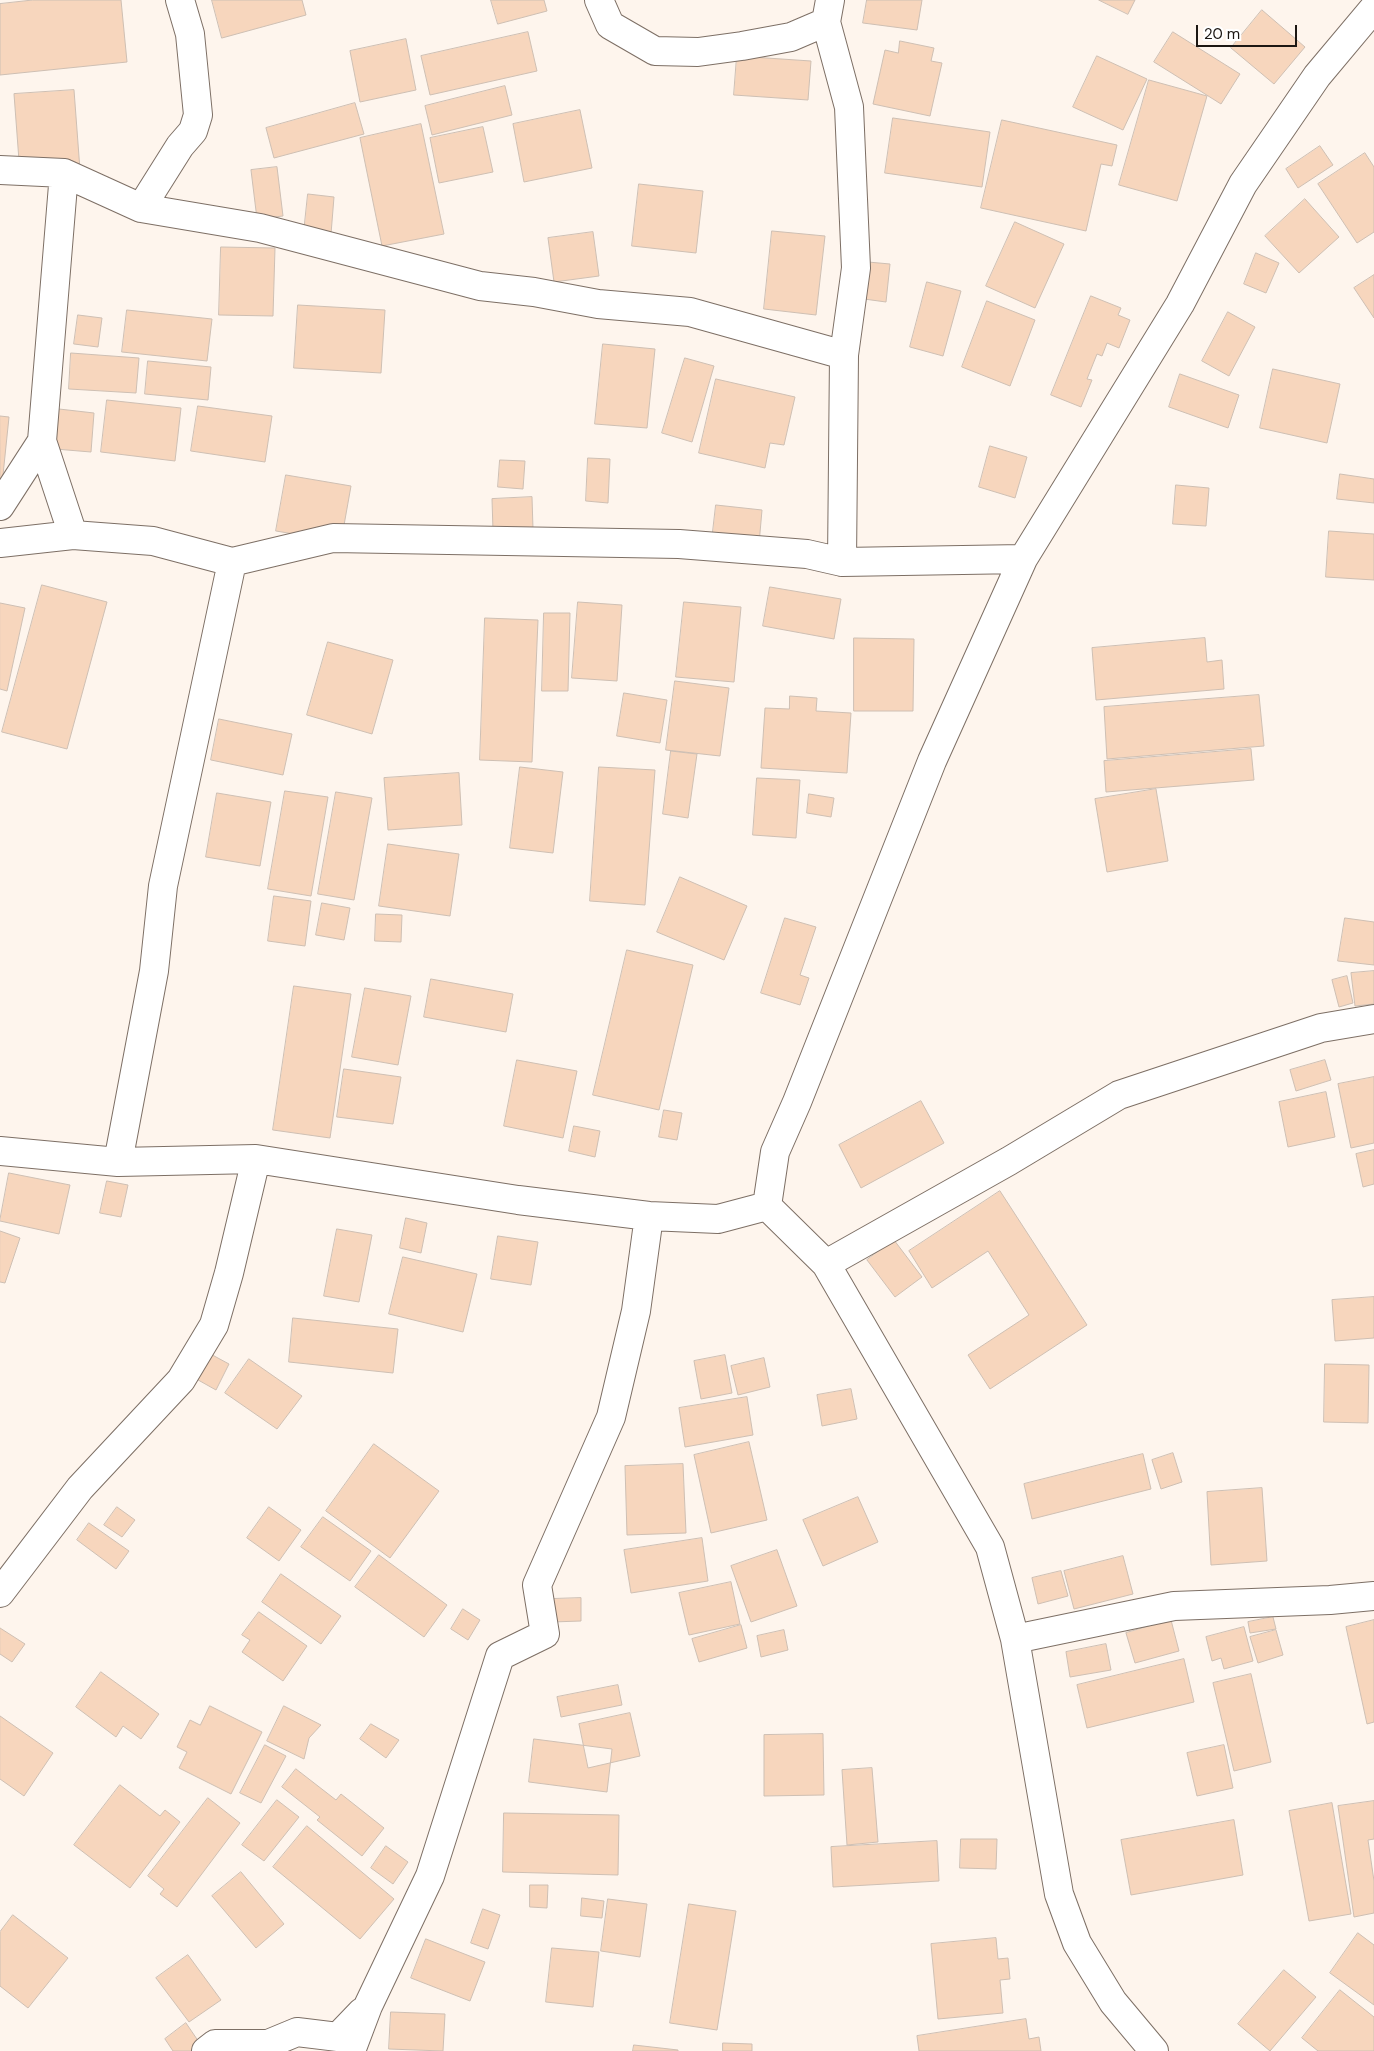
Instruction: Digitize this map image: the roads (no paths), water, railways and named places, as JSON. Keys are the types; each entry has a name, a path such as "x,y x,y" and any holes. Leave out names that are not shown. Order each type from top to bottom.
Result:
{"street":[{"path":"141,208 180,146 193,131 198,115 190,34 180,0"},
{"path":"599,0 610,25 654,50 698,52 742,46 791,36 828,11 849,107 856,268 844,355 842,562"},
{"path":"767,1206 775,1152 804,1084 932,761 1023,559 1180,304 1243,184 1317,76 1374,8"},
{"path":"0,170 64,173 141,208 260,228 480,286 534,292 598,304 690,312 844,355"},
{"path":"64,173 42,441 74,534"},
{"path":"0,506 42,441"},
{"path":"0,543 74,534 153,541 232,562 334,538 679,544 807,554 842,562 1023,559"},
{"path":"118,1162 154,971 163,886 232,562"},
{"path":"826,1264 1009,1161 1119,1095 1321,1028 1374,1019"},
{"path":"0,1151 118,1162 256,1159 518,1200 649,1216 718,1219 767,1206"},
{"path":"0,1593 80,1488 181,1380 214,1325 229,1273 256,1159"},
{"path":"767,1206 826,1264 990,1547 1015,1639 1058,1894 1077,1943 1113,2002 1154,2051"},
{"path":"351,2051 368,2006 430,1876 500,1656 545,1634 537,1585 611,1417 636,1311 649,1216"},
{"path":"1015,1639 1174,1606 1330,1600 1374,1596"},
{"path":"206,2051 215,2044 268,2044 297,2032 338,2037 368,2006"}]}
